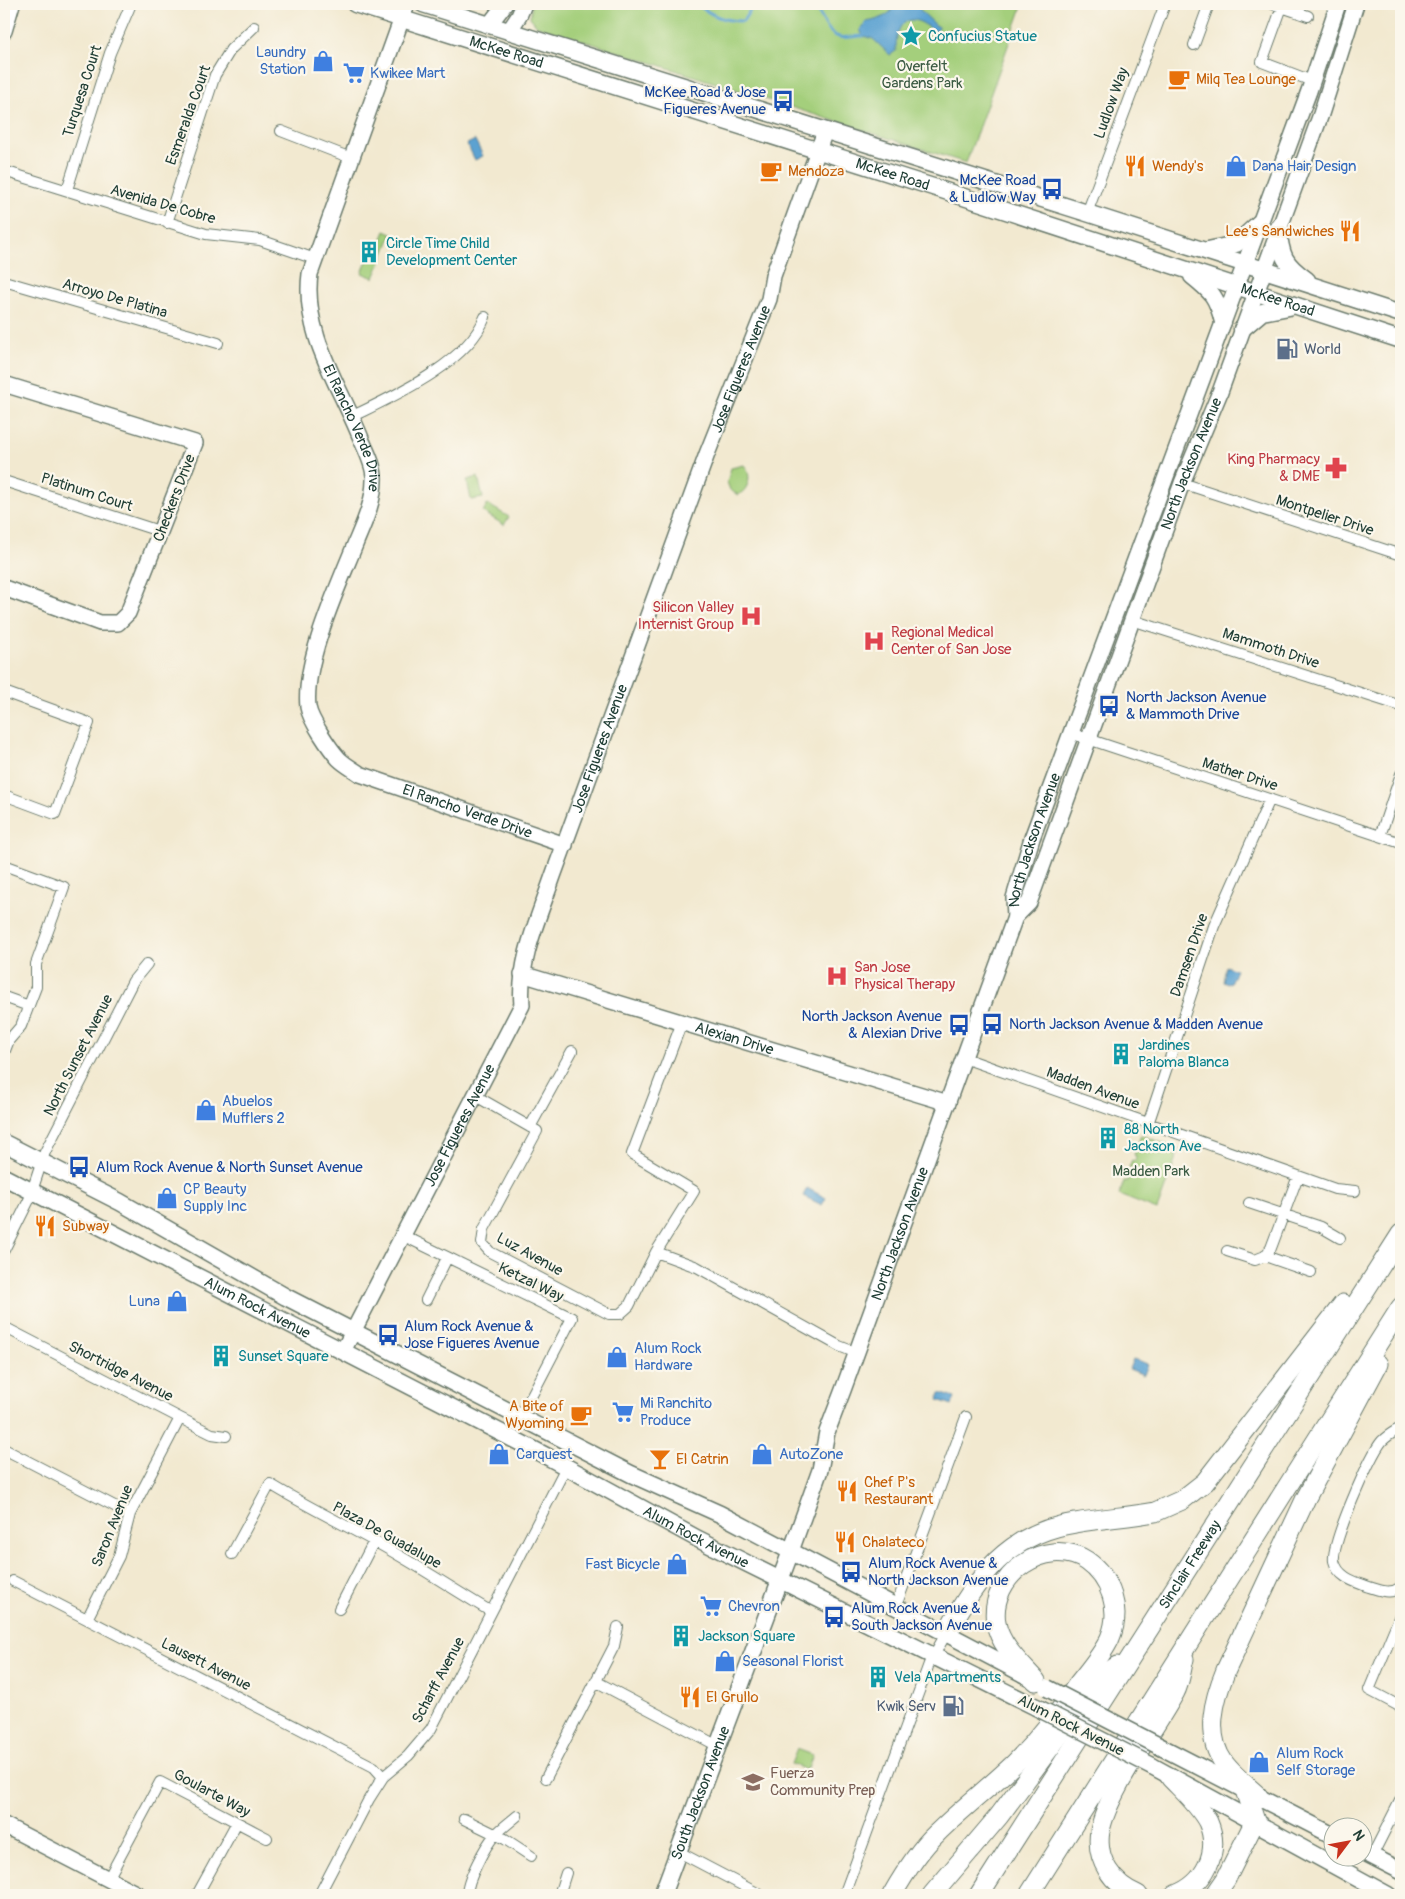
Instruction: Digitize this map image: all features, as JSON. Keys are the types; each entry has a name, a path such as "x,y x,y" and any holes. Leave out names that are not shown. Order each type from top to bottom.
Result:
{"highway":[{"path":"947,1632 989,1567 1021,1541 1063,1525 1155,1512 1169,1507 1193,1492 1223,1460 1401,1228"},
{"name":"Sinclair Freeway","path":"979,1895 1401,1234"},
{"path":"1029,1895 1401,1307"},
{"path":"1215,1895 1226,1879 1255,1821 1251,1793 1225,1763 1216,1746 1213,1719 1218,1689 1306,1498 1401,1321"},
{"path":"892,1895 934,1836 1013,1765 1052,1722 1110,1637 1115,1610 1110,1588 1096,1568 1074,1555 1050,1554 1024,1563 1006,1579 997,1600 996,1624 1001,1636 1011,1654 1042,1684"},
{"path":"1138,1895 1120,1886 1105,1866 1099,1843 1100,1832 1112,1800 1176,1690 1188,1643"},
{"path":"932,1895 999,1816 1104,1674 1130,1657"},
{"path":"1170,1777 1204,1816 1213,1844 1208,1866 1203,1875 1188,1889 1175,1895"},
{"path":"1036,1895 1063,1844"}],"main road":[{"name":"McKee Road","path":"355,4 404,11 818,150 1401,340"},
{"name":"McKee Road","path":"423,4 1088,213 1401,314"},
{"path":"1050,225 1061,218 1072,221 1080,220 1088,213"},
{"path":"1205,251 1236,244 1259,223"},
{"path":"1278,228 1282,255 1288,266 1319,289"},
{"path":"1182,268 1213,292 1219,304 1223,322"},
{"path":"1242,330 1255,316 1270,309 1285,307 1306,309"},
{"name":"Alum Rock Avenue","path":"4,1143 120,1202 286,1297 631,1474 720,1514 1322,1830"},
{"name":"Alum Rock Avenue","path":"4,1177 343,1350 566,1467 663,1521 1152,1766 1388,1895"},
{"name":"South Jackson Avenue","path":"662,1895 791,1551"},
{"path":"1372,1856 1401,1870"}],"street":[{"path":"4,31 12,4"},
{"name":"Turquesa Court","path":"66,190 110,53 131,4"},
{"path":"489,25 505,4"},
{"path":"509,32 524,4"},
{"name":"Ludlow Way","path":"1088,213 1165,4"},
{"path":"1194,45 1208,4"},
{"name":"North Jackson Avenue","path":"791,1551 820,1470 827,1432 1015,918 1014,898 1032,838 1312,81 1338,4"},
{"name":"North Jackson Avenue","path":"1015,918 1029,903 1182,483 1220,392 1320,114 1356,4"},
{"path":"1308,16 1278,5 1262,62 1312,81"},
{"name":"El Rancho Verde Drive","path":"404,11 315,259 308,290 316,340 352,416 374,479 370,502 360,532 325,617 311,671 308,708 323,737 339,759 360,774 565,845"},
{"name":"Esmeralda Court","path":"167,222 215,76 231,49 254,27"},
{"path":"281,131 351,158"},
{"name":"Jose Figueres Avenue","path":"343,1350 522,1005 520,988 529,945 707,454 770,299 773,276 825,131"},
{"name":"Avenida De Cobre","path":"4,171 206,234 260,240 315,259"},
{"name":"Arroyo De Platina","path":"4,281 218,343"},
{"path":"352,416 417,384 459,352 480,331 485,317"},
{"name":"Checkers Drive","path":"4,384 195,443 162,532 128,613 118,623 100,623 4,588"},
{"path":"1168,470 1173,480 1170,500 1173,509"},
{"name":"Platinum Court","path":"4,481 162,532"},
{"name":"Montpelier Drive","path":"1182,483 1401,555"},
{"name":"Mammoth Drive","path":"1132,620 1401,706"},
{"path":"4,692 88,723 55,814 4,795"},
{"name":"Mather Drive","path":"1070,733 1401,843"},
{"path":"1380,836 1401,774"},
{"name":"Damsen Drive","path":"1148,1124 1214,926 1270,800"},
{"path":"4,865 64,887 36,964 36,987 21,1026 8,1040 4,1053"},
{"name":"North Sunset Avenue","path":"4,1250 31,1191 41,1162 134,981 147,964"},
{"name":"Alexian Drive","path":"522,974 948,1103"},
{"path":"4,997 29,1006"},
{"name":"Luz Avenue","path":"572,1051 530,1127 536,1131 484,1229 482,1243 490,1252 609,1314 620,1314 629,1306 656,1252 694,1191 632,1154 682,1022"},
{"name":"Madden Avenue","path":"964,1058 1335,1189 1355,1191"},
{"path":"474,1095 530,1127"},
{"path":"1227,1252 1255,1260 1265,1256 1271,1248 1298,1176"},
{"path":"1249,1203 1282,1216 1321,1227 1340,1238"},
{"name":"Ketzal Way","path":"402,1235 572,1318 520,1418"},
{"path":"656,1252 697,1267 839,1346 856,1353"},
{"path":"1265,1256 1311,1272"},
{"path":"426,1300 447,1258"},
{"name":"Shortridge Avenue","path":"4,1327 212,1434 226,1436"},
{"path":"896,1606 966,1417"},
{"name":"Saron Avenue","path":"87,1619 118,1556 130,1514 180,1418"},
{"path":"1397,1430 1382,1442 1359,1484 1335,1550 1334,1562 1345,1578 1385,1592 1395,1591 1401,1586"},
{"path":"4,1449 130,1514"},
{"name":"Scharff Avenue","path":"319,1895 369,1799 384,1777 408,1756 431,1728 566,1467"},
{"name":"Plaza De Guadalupe","path":"232,1554 270,1484 404,1558 490,1611"},
{"path":"338,1609 373,1542"},
{"name":"Lausett Avenue","path":"13,1581 374,1767 384,1777"},
{"path":"1401,1612 1368,1690 1401,1707"},
{"path":"546,1778 614,1646 618,1626"},
{"path":"844,1895 933,1656 947,1632"},
{"path":"596,1682 718,1746"},
{"name":"Goularte Way","path":"108,1879 160,1782 236,1824 268,1838"},
{"path":"1372,1845 1401,1799"},
{"path":"467,1895 470,1880 495,1835 517,1816"},
{"path":"464,1819 531,1856"},
{"path":"197,1895 236,1824"},
{"path":"4,1825 137,1895"},
{"path":"678,1852 760,1894"},
{"path":"559,1895 566,1873"}],"green space":[{"name":"Overfelt Gardens Park","path":"532,4 1023,4 966,163 537,26 530,17"},
{"path":"385,231 392,234 374,278 362,273 369,256 374,258"},
{"path":"744,465 749,477 745,489 738,495 730,490 727,482 731,468"},
{"path":"478,477 483,498 471,500 467,480"},
{"path":"487,504 509,517 504,525 483,512"},
{"name":"Madden Park","path":"1141,1135 1179,1149 1157,1210 1119,1195 1124,1181 1127,1181 1129,1176 1127,1173 1130,1173 1132,1168 1129,1167 1132,1160 1135,1161 1136,1156 1134,1155"},
{"path":"797,1749 813,1755 807,1770 791,1764"}],"water":[{"path":"896,4 917,4 921,11 939,28 936,32 914,20 904,23 901,26 896,41 896,51 890,55 873,39 863,36 860,30 866,22 879,19 887,14"},
{"path":"475,140 483,156 475,160 467,144"},
{"path":"1226,966 1236,970 1230,984 1223,981"},
{"path":"807,1188 826,1198 822,1205 803,1196"},
{"path":"1133,1359 1148,1364 1144,1375 1129,1369"},
{"path":"940,1393 955,1398 952,1405 938,1400"}],"waterway":[{"path":"697,4 718,17 743,21 754,4"},
{"path":"811,4 834,34 844,38 863,36"}],"place":[{"name":"Confucius Statue","path":"911,36"},
{"name":"Laundry Station","path":"323,61"},
{"name":"Kwikee Mart","path":"354,73"},
{"name":"Milq Tea Lounge","path":"1179,79"},
{"name":"McKee Road & Jose Figueres Avenue","path":"783,101"},
{"name":"Wendy's","path":"1135,166"},
{"name":"Dana Hair Design","path":"1236,166"},
{"name":"Mendoza","path":"771,171"},
{"name":"McKee Road & Ludlow Way","path":"1052,189"},
{"name":"Lee's Sandwiches","path":"1350,231"},
{"name":"Circle Time Child Development Center","path":"369,252"},
{"name":"World","path":"1287,349"},
{"name":"King Pharmacy & DME","path":"1336,468"},
{"name":"Silicon Valley Internist Group","path":"751,616"},
{"name":"Regional Medical Center of San Jose","path":"874,641"},
{"name":"North Jackson Avenue & Mammoth Drive","path":"1109,706"},
{"name":"San Jose Physical Therapy","path":"837,976"},
{"name":"North Jackson Avenue & Madden Avenue","path":"992,1024"},
{"name":"North Jackson Avenue & Alexian Drive","path":"959,1025"},
{"name":"Jardines Paloma Blanca","path":"1121,1054"},
{"name":"Abuelos Mufflers 2","path":"206,1110"},
{"name":"88 North Jackson Ave","path":"1108,1138"},
{"name":"Alum Rock Avenue & North Sunset Avenue","path":"79,1167"},
{"name":"CP Beauty Supply Inc","path":"167,1198"},
{"name":"Subway","path":"45,1226"},
{"name":"Luna","path":"177,1301"},
{"name":"Alum Rock Avenue & Jose Figueres Avenue","path":"388,1335"},
{"name":"Sunset Square","path":"221,1356"},
{"name":"Alum Rock Hardware","path":"617,1357"},
{"name":"Mi Ranchito Produce","path":"623,1412"},
{"name":"A Bite of Wyoming","path":"581,1415"},
{"name":"Carquest","path":"499,1454"},
{"name":"AutoZone","path":"762,1454"},
{"name":"El Catrin","path":"660,1459"},
{"name":"Chef P's Restaurant","path":"847,1491"},
{"name":"Chalateco","path":"845,1542"},
{"name":"Fast Bicycle","path":"677,1564"},
{"name":"Alum Rock Avenue & North Jackson Avenue","path":"851,1572"},
{"name":"Chevron","path":"711,1606"},
{"name":"Alum Rock Avenue & South Jackson Avenue","path":"834,1617"},
{"name":"Jackson Square","path":"681,1636"},
{"name":"Seasonal Florist","path":"725,1661"},
{"name":"Vela Apartments","path":"878,1677"},
{"name":"El Grullo","path":"690,1697"},
{"name":"Kwik Serv","path":"953,1706"},
{"name":"Alum Rock Self Storage","path":"1259,1762"},
{"name":"Fuerza Community Prep","path":"753,1782"}]}
